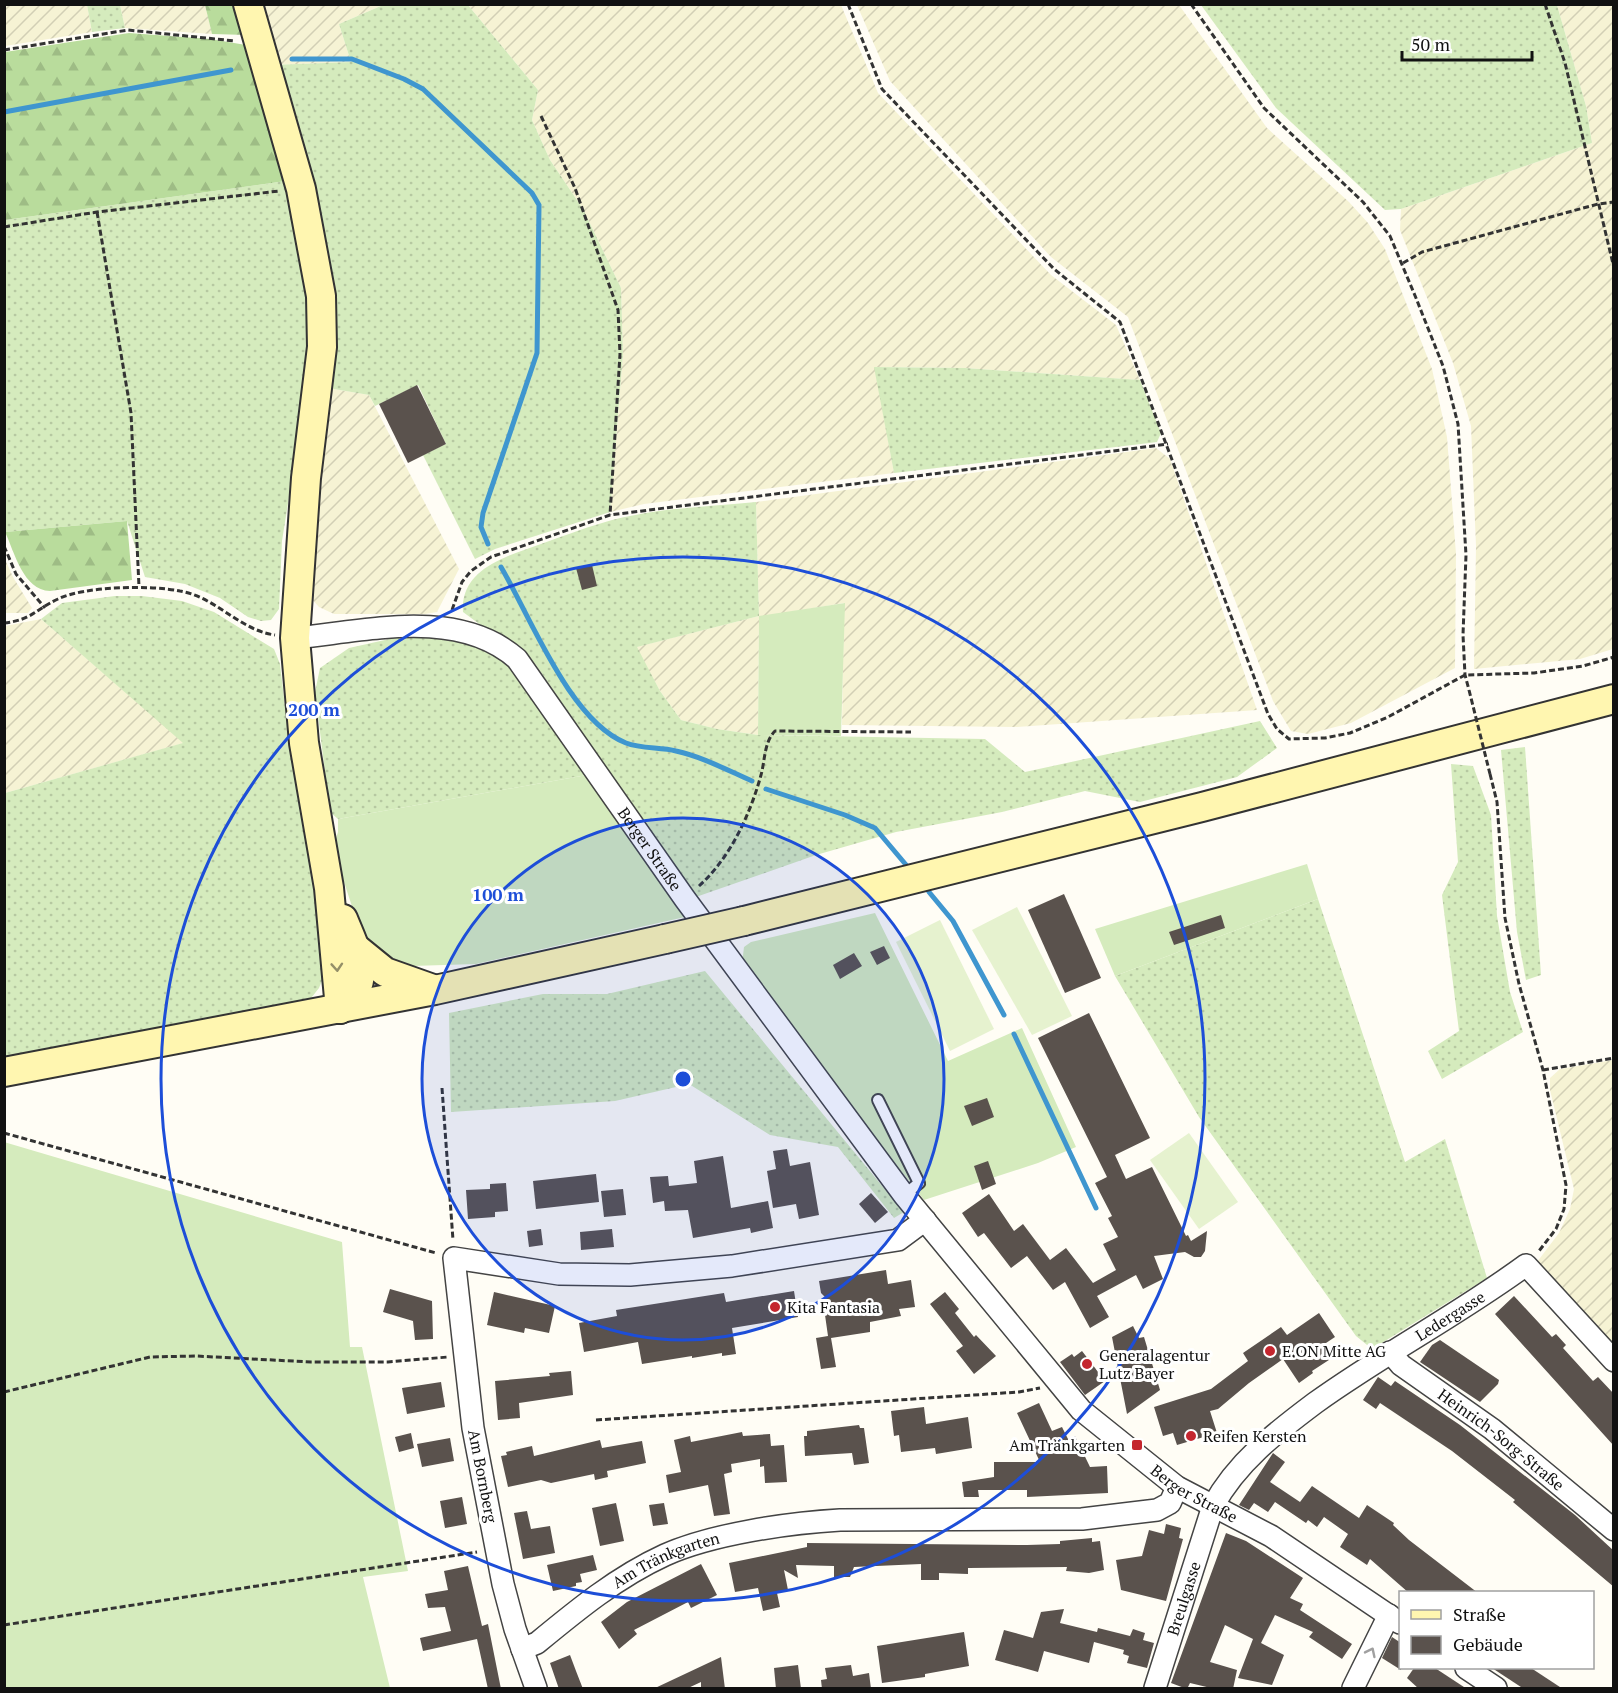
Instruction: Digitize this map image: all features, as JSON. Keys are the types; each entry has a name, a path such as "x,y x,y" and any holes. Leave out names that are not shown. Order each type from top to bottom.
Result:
{"main road":[{"path":"248,4 301,189 321,296 321,346 306,478 295,638 304,743 330,888 340,1008"},
{"path":"4,1072 435,990 744,921 1098,834 1614,699"},
{"path":"330,888 354,946 361,981 358,991 340,1008"},
{"path":"354,946 371,964 385,972 435,990"}],"street":[{"name":"Berger Straße","path":"295,638 412,627 445,628 482,636 503,647 517,659 685,899 904,1195 1055,1380 1100,1427 1177,1487 1271,1536 1395,1619"},
{"path":"454,1258 559,1274 630,1275 732,1266 898,1240 925,1220"},
{"name":"Am Bornberg","path":"454,1258 473,1428 509,1606 536,1689"},
{"name":"Ledergasse","path":"1213,1506 1224,1486 1265,1441 1371,1363 1526,1265"},
{"path":"1526,1265 1614,1361"},
{"name":"Heinrich-Sorg-Straße","path":"1390,1352 1401,1365 1540,1467 1614,1530"},
{"name":"Am Tränkgarten","path":"522,1649 537,1643 626,1576 666,1555 711,1540 828,1520 1082,1519 1157,1510 1170,1503 1177,1487"},
{"name":"Breulgasse","path":"1155,1689 1213,1506"},
{"path":"1353,1689 1395,1619"},
{"path":"1467,1669 1496,1689"}],"lane":[{"path":"878,1100 919,1183 904,1195"}],"path":[{"path":"848,4 882,89 1054,269 1120,322 1168,444 1268,714 1277,729 1289,739 1307,741 1350,733 1388,717 1465,675 1534,673 1583,666 1614,657"},
{"path":"1191,4 1264,108 1363,202 1390,236 1443,366 1458,424 1466,555 1463,635 1465,675 1497,802 1505,918 1519,984 1543,1070 1564,1170 1564,1209 1556,1229 1526,1265"},
{"path":"1545,4 1565,63 1614,268"},
{"path":"4,50 128,30 258,44"},
{"path":"541,116 576,188 618,310 620,354 610,515"},
{"path":"4,227 97,212 301,189"},
{"path":"1402,263 1422,252 1598,204 1614,202"},
{"path":"97,212 131,413 139,587"},
{"path":"445,628 462,582 471,571 491,557 610,515 1168,444"},
{"path":"4,546 16,574 45,608"},
{"path":"4,623 23,621 59,598 110,588 139,587 182,591 215,603 262,633 295,638"},
{"path":"685,899 709,876 748,814 770,738 775,731 911,732"},
{"path":"1543,1070 1614,1058"},
{"path":"4,1133 454,1258 442,1088"},
{"path":"4,1392 150,1357 196,1356 311,1362 388,1362 465,1356"},
{"path":"596,1420 1019,1392 1041,1388 1055,1380"},
{"path":"4,1624 380,1569 497,1549"}],"shaded area":[{"path":"5,4 87,5 92,32 5,46"},
{"path":"120,5 205,5 212,34 125,28"},
{"path":"256,5 383,5 339,24 351,62 271,65"},
{"path":"468,5 841,5 878,93 1051,275 1116,325 1140,380 965,368 875,367 894,473 644,504 610,512 623,354 621,288 583,209 550,160 532,120 538,90"},
{"path":"857,5 1179,5 1267,128 1349,202 1368,223 1385,249 1432,369 1447,437 1456,554 1455,668 1351,723 1308,734 1291,731 1273,701 1128,317 1051,257 890,81"},
{"path":"1557,5 1613,5 1613,649 1580,659 1474,669 1476,546 1471,426 1453,363 1400,230 1401,209 1592,143 1586,106"},
{"path":"328,388 369,395 459,569 437,612 334,614 319,607 309,596"},
{"path":"1156,448 1170,459 1257,710 1017,727 842,725 844,603 759,617 758,735 717,729 681,720 660,691 636,647 759,616 756,502"},
{"path":"4,557 32,608 28,613 5,613"},
{"path":"41,619 184,743 5,793 5,626"},
{"path":"1613,1060 1613,1347 1537,1262 1559,1233 1570,1209 1574,1189 1550,1090 1550,1078 1560,1069"}],"green space":[{"path":"87,5 120,5 125,28 92,32"},
{"path":"205,5 240,5 247,35 212,34"},
{"path":"383,5 468,5 538,90 532,120 550,160 583,209 621,288 623,354 610,512 495,549 475,559 423,455 446,444 418,385 375,406 369,395 328,388 271,65 351,62 339,24"},
{"path":"1201,5 1557,5 1586,106 1592,143 1401,209 1385,210 1276,108"},
{"path":"129,33 210,39 252,46 286,181 5,220 5,52"},
{"path":"286,181 300,231 313,346 282,541 279,609 271,620 261,621 248,617 220,598 185,584 145,577 127,521 5,532 5,220"},
{"path":"874,367 965,368 1140,380 1161,433 1157,442 894,473"},
{"path":"756,502 759,616 637,647 660,691 681,720 717,729 758,735 985,739 1025,772 1260,721 1277,748 1237,777 1140,802 1085,791 1002,812 896,832 816,855 693,898 536,665 509,639 486,629 463,612 464,597 469,584 488,566 501,559 586,528 621,518 659,511"},
{"path":"127,521 132,580 50,591 41,589 27,577 21,569 5,532"},
{"path":"115,596 142,596 182,601 214,612 274,649 280,664 290,749 306,823 325,973 319,988 308,1002 5,1059 5,793 183,743 41,619 62,603"},
{"path":"845,603 841,736 758,735 759,616"},
{"path":"412,634 456,636 482,647 501,660 518,677 549,716 587,775 338,819 330,812 315,692 320,668 349,648"},
{"path":"1525,747 1541,975 1526,980 1517,932 1501,750"},
{"path":"1451,764 1473,766 1491,815 1497,916 1510,992 1523,1032 1442,1079 1428,1051 1459,1031 1442,895 1458,862"},
{"path":"587,775 685,917 476,964 412,966 393,960 377,951 367,941 359,928 333,848 338,832 338,819"},
{"path":"1307,864 1318,899 1115,976 1095,929"},
{"path":"1318,899 1405,1162 1445,1139 1487,1278 1372,1349 1356,1336 1199,1117 1115,976"},
{"path":"1017,907 1072,1016 1032,1035 972,930"},
{"path":"875,913 948,1061 1022,1028 1076,1147 1038,1163 924,1200 745,973 742,964 744,947 751,942"},
{"path":"940,920 994,1029 950,1051 896,942"},
{"path":"705,971 904,1212 894,1218 838,1147 770,1135 689,1084 615,1101 451,1112 449,1013 543,994 607,994"},
{"path":"1189,1133 1238,1202 1199,1229 1150,1160"},
{"path":"4,1142 342,1242 350,1347 362,1347 408,1571 363,1577 390,1688 5,1688"}],"building":[{"path":"417,385 446,444 408,463 379,404"},
{"path":"592,565 597,586 582,590 576,568"},
{"path":"1064,894 1101,978 1065,993 1028,910"},
{"path":"1221,915 1225,928 1174,945 1169,932"},
{"path":"884,946 890,958 877,965 870,952"},
{"path":"854,953 862,966 840,979 833,965"},
{"path":"1089,1013 1150,1138 1115,1155 1126,1179 1152,1167 1186,1236 1188,1235 1191,1241 1207,1231 1205,1251 1201,1257 1194,1257 1185,1252 1154,1256 1163,1279 1143,1289 1136,1275 1097,1296 1109,1317 1090,1328 1065,1282 1053,1290 1027,1256 1011,1268 984,1233 978,1237 962,1213 989,1194 1014,1231 1023,1224 1050,1260 1066,1248 1093,1283 1116,1270 1103,1244 1118,1237 1108,1218 1112,1216 1095,1183 1107,1177 1038,1038"},
{"path":"987,1098 994,1117 972,1126 964,1106"},
{"path":"787,1149 790,1166 810,1162 819,1215 799,1219 796,1204 773,1208 767,1171 776,1169 773,1151"},
{"path":"723,1156 731,1208 768,1201 773,1228 751,1233 750,1228 693,1238 688,1210 665,1211 664,1201 653,1203 650,1177 668,1176 669,1186 697,1183 694,1161"},
{"path":"988,1161 996,1184 982,1190 974,1166"},
{"path":"596,1174 599,1202 536,1209 533,1181"},
{"path":"506,1183 508,1211 495,1212 495,1217 468,1219 466,1190 490,1189 490,1184"},
{"path":"623,1189 626,1215 604,1217 601,1191"},
{"path":"871,1193 888,1212 875,1223 859,1204"},
{"path":"541,1229 543,1245 529,1247 527,1231"},
{"path":"612,1229 614,1247 581,1250 580,1232"},
{"path":"886,1270 888,1284 911,1280 915,1307 899,1309 901,1316 870,1322 870,1332 831,1338 836,1367 821,1369 816,1338 828,1336 825,1315 819,1310 826,1298 821,1293 819,1281"},
{"path":"390,1289 432,1301 433,1339 415,1340 413,1321 383,1312"},
{"path":"794,1291 798,1317 732,1328 736,1354 722,1356 722,1353 692,1358 692,1356 642,1364 638,1342 584,1352 579,1323 617,1316 616,1310 724,1293 726,1302"},
{"path":"494,1292 555,1306 549,1333 525,1328 524,1333 487,1325"},
{"path":"945,1292 959,1309 955,1313 974,1337 976,1335 996,1356 974,1374 956,1351 963,1346 930,1304"},
{"path":"1514,1296 1552,1337 1556,1334 1566,1345 1563,1348 1593,1381 1598,1377 1614,1394 1614,1446 1495,1314"},
{"path":"1319,1313 1335,1337 1323,1345 1332,1358 1312,1371 1313,1373 1299,1383 1283,1359 1218,1409 1210,1411 1217,1433 1177,1445 1173,1433 1163,1436 1154,1407 1211,1389 1248,1361 1243,1353 1281,1327 1287,1335"},
{"path":"1133,1326 1139,1338 1144,1337 1160,1390 1127,1414 1112,1337"},
{"path":"1440,1340 1499,1380 1498,1384 1480,1402 1420,1362 1432,1345"},
{"path":"1082,1351 1105,1381 1085,1395 1060,1362"},
{"path":"571,1371 573,1395 519,1403 520,1418 498,1420 495,1381 550,1376 549,1373"},
{"path":"1378,1377 1391,1386 1395,1381 1460,1425 1575,1515 1614,1551 1614,1587 1513,1502 1515,1500 1452,1451 1380,1403 1376,1409 1363,1400"},
{"path":"441,1382 445,1407 407,1414 402,1388"},
{"path":"1039,1403 1052,1431 1062,1427 1068,1439 1075,1436 1090,1467 1107,1466 1108,1493 1027,1497 1027,1490 978,1490 979,1497 964,1497 962,1482 994,1477 994,1462 1040,1462 1017,1413"},
{"path":"924,1407 926,1424 968,1417 972,1448 936,1454 935,1448 901,1452 899,1435 894,1436 891,1411"},
{"path":"859,1425 860,1428 864,1428 869,1463 854,1465 852,1453 805,1456 804,1436 807,1436 807,1431"},
{"path":"742,1432 743,1436 770,1434 771,1446 784,1445 787,1482 765,1483 764,1466 760,1467 760,1459 731,1464 732,1472 724,1474 730,1514 714,1516 708,1485 669,1493 666,1475 681,1472 674,1440 690,1436 691,1442"},
{"path":"411,1433 414,1448 399,1452 395,1437"},
{"path":"450,1438 454,1461 422,1467 417,1444"},
{"path":"600,1440 602,1448 642,1441 646,1463 607,1471 608,1477 595,1480 594,1474 551,1483 541,1480 508,1487 501,1456 507,1455 506,1452 532,1446 534,1456"},
{"path":"1273,1453 1285,1462 1270,1482 1300,1502 1312,1486 1359,1518 1367,1505 1394,1523 1393,1525 1409,1540 1475,1591 1407,1591 1370,1559 1367,1565 1340,1547 1348,1534 1324,1517 1317,1527 1308,1520 1306,1523 1275,1502 1268,1512 1254,1503 1249,1510 1239,1505"},
{"path":"462,1497 467,1524 445,1528 440,1501"},
{"path":"616,1503 624,1541 600,1546 592,1508"},
{"path":"664,1503 668,1524 653,1526 649,1505"},
{"path":"527,1511 531,1529 550,1526 555,1553 523,1559 514,1513"},
{"path":"1166,1524 1181,1528 1179,1538 1183,1539 1166,1601 1121,1590 1116,1560 1142,1556 1149,1530 1164,1534"},
{"path":"1226,1533 1246,1541 1303,1578 1290,1598 1303,1604 1300,1610 1352,1644 1342,1659 1309,1637 1313,1632 1275,1615 1261,1643 1284,1655 1272,1685 1238,1678 1253,1639 1225,1625 1210,1662 1237,1670 1233,1689 1215,1689 1190,1683 1187,1689 1171,1683"},
{"path":"1092,1538 1092,1542 1100,1541 1104,1570 1089,1573 1066,1571 1067,1567 968,1568 968,1574 939,1573 939,1580 921,1580 921,1564 854,1567 850,1577 834,1577 834,1566 796,1565 798,1578 784,1570 788,1590 777,1593 780,1607 763,1611 758,1588 735,1592 729,1563 807,1547 807,1543 1027,1545 1060,1544 1060,1541"},
{"path":"593,1555 597,1570 580,1574 582,1582 576,1583 576,1586 553,1591 547,1565"},
{"path":"701,1564 717,1595 691,1608 688,1602 634,1630 637,1634 619,1649 601,1622 627,1602"},
{"path":"468,1566 482,1626 488,1624 501,1689 488,1689 477,1639 423,1651 420,1638 451,1631 445,1607 428,1608 425,1594 448,1590 444,1571"},
{"path":"1064,1609 1060,1623 1097,1632 1098,1628 1130,1636 1133,1629 1145,1633 1143,1640 1154,1643 1147,1668 1127,1663 1129,1656 1123,1654 1124,1650 1094,1642 1089,1663 1044,1651 1038,1672 995,1660 1004,1630 1033,1638 1041,1612"},
{"path":"964,1632 969,1666 925,1674 925,1677 882,1683 877,1646"},
{"path":"1392,1637 1399,1642 1399,1669 1382,1658"},
{"path":"570,1655 583,1689 559,1689 550,1663"},
{"path":"721,1657 725,1689 701,1689 701,1682 686,1689 653,1689"},
{"path":"798,1665 801,1689 776,1689 774,1668"},
{"path":"851,1665 853,1676 869,1673 871,1689 822,1689 821,1680 827,1679 825,1668"},
{"path":"1413,1669 1437,1669 1467,1689 1419,1689 1407,1678"},
{"path":"1494,1669 1533,1669 1563,1689 1524,1689"}],"waterway":[{"path":"292,59 352,59 404,79 423,89 532,193 539,205 537,353 483,513 481,527 488,544"},
{"path":"4,112 231,70"},
{"path":"501,567 554,666 570,691 587,713 606,731 626,743 696,757 752,781"},
{"path":"766,789 845,815 875,828 907,866"},
{"path":"929,892 953,921 1004,1015"},
{"path":"1014,1034 1096,1208"}],"place":[{"name":"Kita Fantasia","path":"775,1307"},
{"name":"E.ON Mitte AG","path":"1270,1351"},
{"name":"Generalagentur Lutz Bayer","path":"1087,1364"},
{"name":"Reifen Kersten","path":"1191,1436"},
{"name":"Am Tränkgarten","path":"1137,1445"}]}
